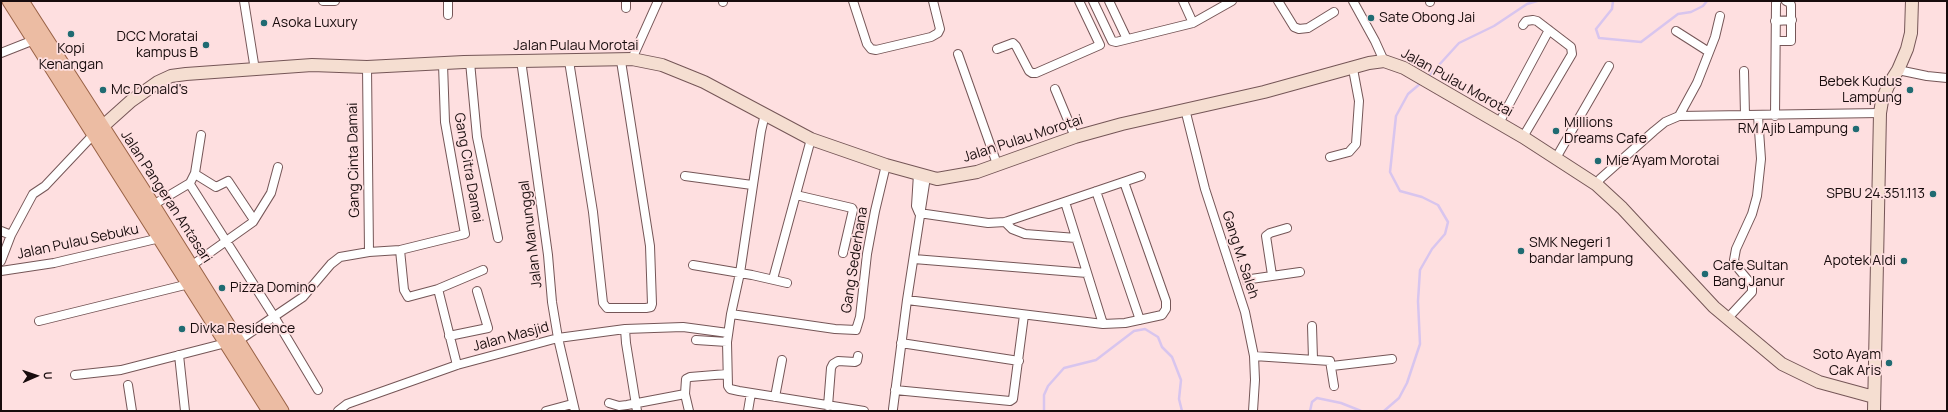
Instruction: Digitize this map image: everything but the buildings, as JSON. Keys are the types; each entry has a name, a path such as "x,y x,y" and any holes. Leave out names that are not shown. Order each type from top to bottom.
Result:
{"main road":[{"name":"Jalan Pangeran Antasari","path":"9,1 34,40 154,205 191,266 269,411"},
{"name":"Jalan Pangeran Antasari","path":"22,1 160,238 189,284 282,411"}],"street":[{"path":"244,1 256,70"},
{"path":"322,1 335,1"},
{"path":"448,1 448,15"},
{"path":"569,61 593,212 603,303 607,308 651,307 650,246 626,60 658,1"},
{"path":"853,1 866,44 871,49 876,50 931,37 938,33 940,29 933,1"},
{"path":"1079,1 1100,45"},
{"path":"1093,1 1112,42"},
{"path":"1109,1 1127,39"},
{"path":"1183,1 1193,23"},
{"path":"997,49 1013,43 1029,71 1036,73 1100,45 1193,23 1232,1"},
{"path":"1278,1 1294,27 1299,29 1308,28 1334,12"},
{"path":"1775,116 1775,21 1777,1"},
{"path":"1776,41 1791,41 1792,20 1790,3 1786,1"},
{"path":"1874,411 1880,113 1882,101 1888,86 1898,70 1909,42 1912,1"},
{"path":"1356,2 1384,61"},
{"path":"1678,116 1698,82 1720,16"},
{"path":"1522,138 1572,54 1571,47 1549,30 1532,20 1523,25"},
{"path":"1775,21 1792,20"},
{"path":"1499,123 1549,30"},
{"path":"1676,31 1709,52"},
{"path":"1,53 34,40"},
{"path":"958,54 998,164"},
{"name":"Jalan Pulau Morotai","path":"98,130 131,101 158,82 171,76 312,65 367,67 521,60 626,60 662,65 704,82 811,139 886,165 937,179 977,172 1075,137 1185,108 1264,92 1353,69 1369,63 1384,61 1400,66 1499,123 1597,185 1622,208 1682,274 1727,319 1782,364 1819,382 1874,397"},
{"name":"Jalan Manunggal","path":"521,60 558,338 574,408 546,411"},
{"path":"470,62 477,137 498,238"},
{"name":"Gang Citra Damai","path":"400,250 462,235 466,232 445,122 443,64"},
{"path":"1556,158 1609,66"},
{"name":"Gang Cinta Damai","path":"367,67 369,252"},
{"path":"1330,157 1349,152 1356,144 1358,101 1353,69"},
{"path":"1898,70 1927,76 1947,78"},
{"path":"1744,71 1745,115"},
{"path":"1056,89 1075,137"},
{"name":"Gang M. Saleh","path":"1185,108 1205,188 1239,281 1254,356 1255,380 1253,411"},
{"path":"1597,185 1600,179 1654,131 1665,122 1678,116 1775,116 1880,113"},
{"path":"765,114 752,185 740,274 730,314 727,342 727,383 730,389 864,411"},
{"path":"1727,319 1752,292 1752,285 1737,267 1734,260 1736,249 1752,214 1757,196 1761,160 1758,116"},
{"path":"1,261 11,236 33,194 45,186 98,130"},
{"path":"154,205 190,183 195,174 201,135"},
{"path":"773,279 782,239 811,139"},
{"name":"Gang Sederhana","path":"730,314 835,329 856,330 860,317 867,254 886,165"},
{"path":"191,266 248,226 254,220 272,193 278,167"},
{"path":"195,174 216,187 228,181 254,220"},
{"path":"685,176 752,185"},
{"path":"893,409 919,213 922,206 922,176"},
{"path":"919,213 988,223 1005,222 1141,176"},
{"path":"907,300 1103,324 1125,323 1162,315 1166,309 1166,303 1124,182"},
{"path":"190,183 275,318 318,390"},
{"path":"1096,191 1140,320"},
{"path":"796,195 852,208 853,210 843,253"},
{"path":"1065,202 1103,324"},
{"path":"1005,222 1012,229 1025,234 1076,238"},
{"path":"1272,275 1266,236 1270,233 1287,228"},
{"path":"1,230 11,236"},
{"name":"Jalan Pulau Sebuku","path":"1,271 54,263 160,238"},
{"path":"75,375 121,370 232,342 275,318 303,297 336,259 340,257 369,252 400,250 404,290 408,297 438,289 483,270"},
{"path":"914,259 1087,273"},
{"path":"693,265 788,283"},
{"path":"1251,279 1300,272"},
{"path":"39,320 189,284"},
{"path":"438,289 457,365"},
{"path":"450,336 488,328 477,291"},
{"path":"895,390 1010,401 1015,398 1024,315"},
{"path":"1312,326 1313,359"},
{"name":"Jalan Masjid","path":"338,411 346,404 457,365 558,338 626,330 683,327 728,333"},
{"path":"626,330 626,343 637,407"},
{"path":"696,340 727,342"},
{"path":"902,343 1019,361"},
{"path":"179,355 185,411"},
{"path":"828,406 831,368 833,364 838,361 857,362 858,356"},
{"path":"1254,356 1330,361 1334,386"},
{"path":"1332,366 1392,359"},
{"path":"775,397 782,360"},
{"path":"688,411 685,394 685,382 690,376 727,374"},
{"path":"128,385 132,411"},
{"path":"748,411 751,393"},
{"path":"609,403 619,406 637,407 685,394"}],"waterway":[{"path":"1428,77 1459,43 1494,26 1527,4 1537,1"},
{"path":"1613,1 1612,9 1596,29 1599,38 1641,42 1678,14 1691,12 1703,6 1707,1"},
{"path":"1384,411 1399,398 1407,383 1420,344 1418,301 1420,270 1432,249 1445,234 1448,222 1438,205 1422,197 1400,191 1390,172 1396,116 1408,94 1421,83"},
{"path":"1044,411 1044,395 1048,386 1064,368 1096,360 1134,331 1145,329 1158,337 1162,347 1172,357 1181,380 1179,399 1182,411"},
{"path":"1310,411 1312,402 1317,398 1341,403 1361,411"}],"tunnel":[{"path":"1242,281 1251,279"}],"place":[{"name":"Sate Obong Jai","path":"1371,18"},
{"name":"Asoka Luxury","path":"264,23"},
{"name":"Kopi Kenangan","path":"71,34"},
{"name":"DCC Moratai kampus B","path":"206,45"},
{"name":"Mc Donald's","path":"103,90"},
{"name":"Bebek Kudus Lampung","path":"1910,90"},
{"name":"RM Ajib Lampung","path":"1856,129"},
{"name":"Millions Dreams Cafe","path":"1556,131"},
{"name":"Mie Ayam Morotai","path":"1598,161"},
{"name":"SPBU 24.351.113","path":"1933,194"},
{"name":"SMK Negeri 1 bandar lampung","path":"1521,251"},
{"name":"Apotek Aldi","path":"1904,261"},
{"name":"Cafe Sultan Bang Janur","path":"1705,274"},
{"name":"Pizza Domino","path":"222,288"},
{"name":"Divka Residence","path":"182,329"},
{"name":"Soto Ayam Cak Aris","path":"1889,363"}]}
